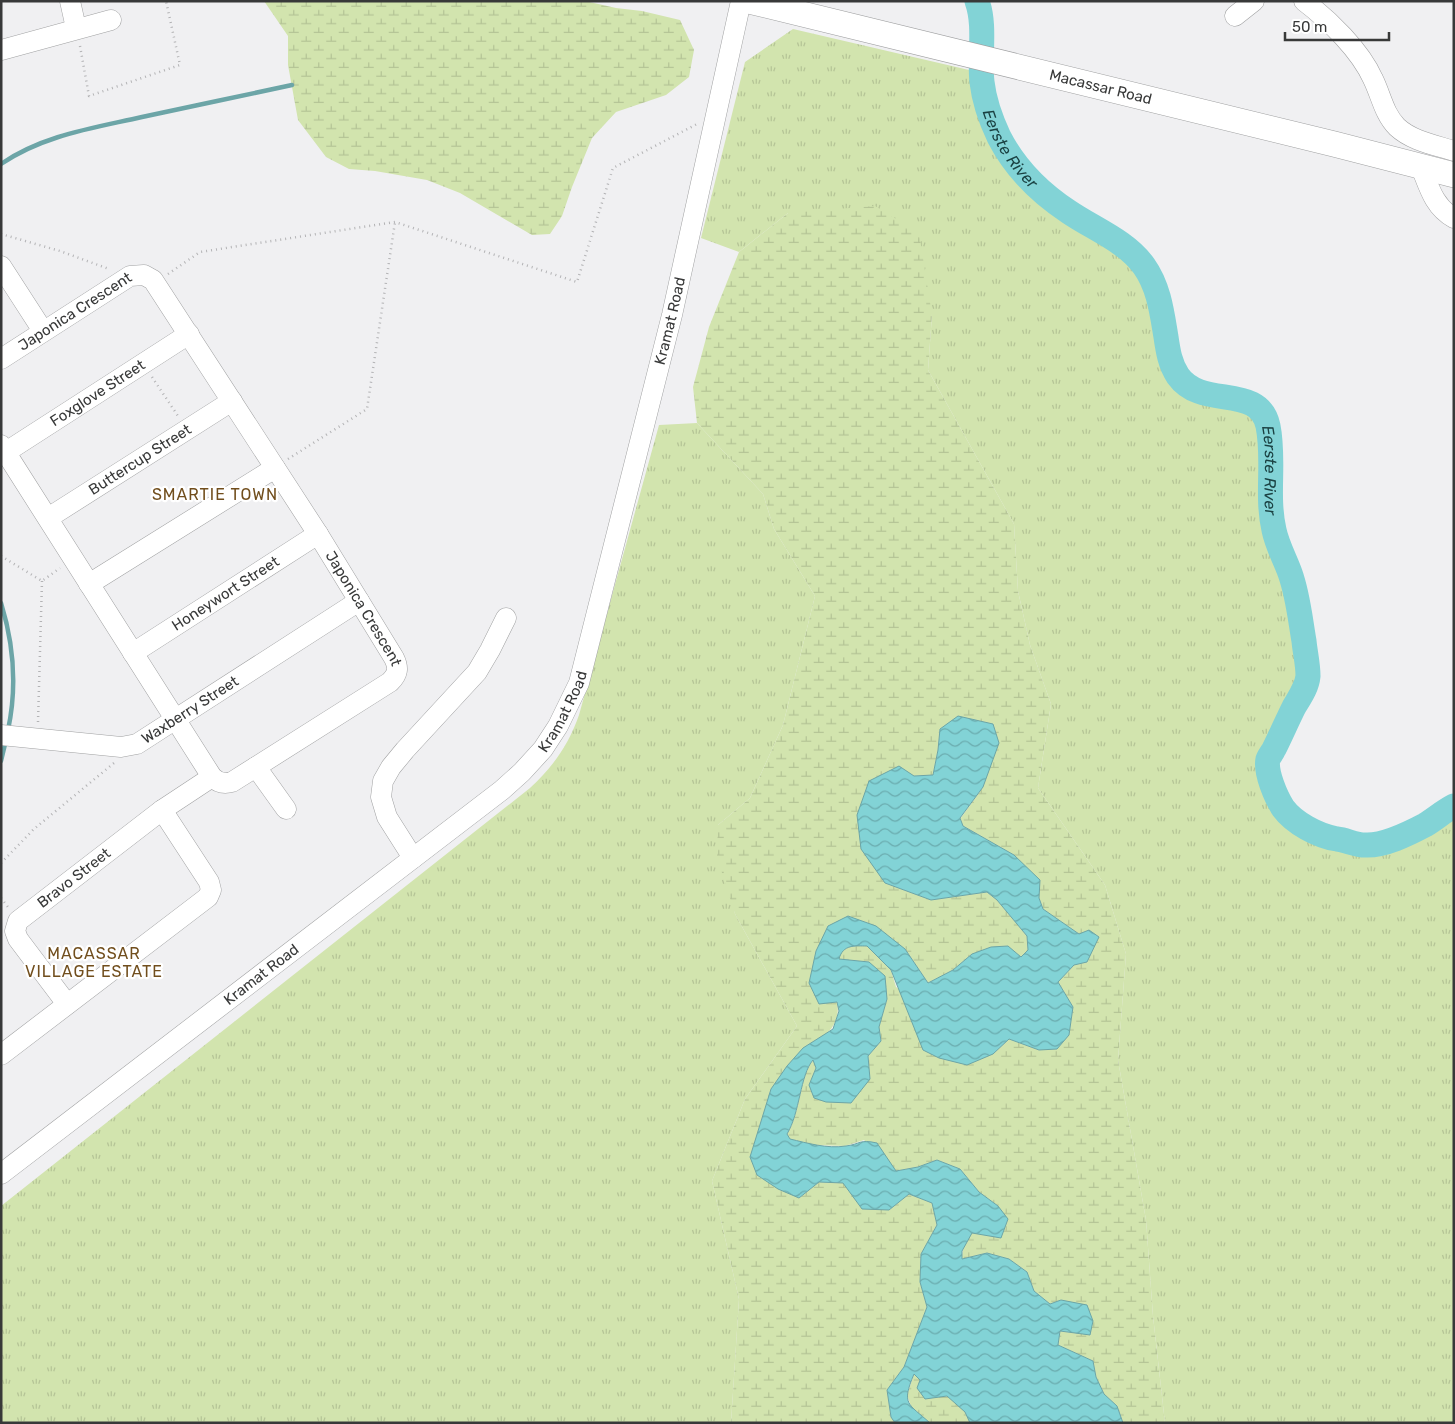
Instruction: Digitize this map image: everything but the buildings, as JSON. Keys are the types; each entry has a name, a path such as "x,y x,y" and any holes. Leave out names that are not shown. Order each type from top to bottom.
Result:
{"main road":[{"name":"Macassar Road","path":"749,1 1454,175"}],"street":[{"path":"70,1 76,28"},
{"name":"Kramat Road","path":"1,1174 502,790 543,749 558,726 579,683 672,315 741,1"},
{"path":"1235,16 1254,1"},
{"path":"1304,1 1326,20 1356,54 1373,78 1388,114 1398,128 1417,140 1454,151"},
{"path":"1,50 111,20"},
{"path":"1422,167 1435,202 1446,214 1454,218"},
{"path":"1,266 43,331"},
{"name":"Japonica Crescent","path":"1,359 130,276 144,275 156,282 318,534 396,662 397,670 390,682 256,767 230,782 219,782 212,777"},
{"name":"Foxglove Street","path":"4,448 189,334"},
{"name":"Buttercup Street","path":"48,518 232,402"},
{"path":"4,448 212,777"},
{"path":"89,584 274,468"},
{"name":"Honeywort Street","path":"133,653 318,534"},
{"name":"Waxberry Street","path":"1,735 121,747 132,746 176,720 359,601"},
{"path":"414,858 387,817 381,797 383,781 391,767 405,750 477,672 506,618"},
{"path":"256,767 286,809"},
{"name":"Bravo Street","path":"67,1004 18,939 15,931 18,921 162,810 212,777"},
{"path":"1,1055 210,895 211,886 209,882 162,810"}],"path":[{"path":"76,28 89,96 180,65 166,1"},
{"path":"156,282 200,252 395,222 577,282 614,168 716,114"},
{"path":"274,468 367,409 395,222"},
{"path":"1,234 60,251 130,276"},
{"path":"143,363 187,430"},
{"path":"1,556 42,581"},
{"path":"42,581 73,559"},
{"path":"32,739 42,581"},
{"path":"1,863 34,829 108,769 132,746"}],"green space":[{"path":"264,1 585,1 680,20 694,50 689,77 666,95 616,112 592,138 562,216 550,234 532,235 460,193 427,180 375,171 349,169 326,157 298,120 288,65 288,36"},
{"path":"793,29 982,73 984,95 990,116 999,136 1023,172 1055,202 1109,236 1127,249 1142,264 1156,289 1171,359 1175,370 1182,380 1205,394 1251,403 1264,415 1269,437 1272,519 1277,540 1295,589 1307,666 1306,682 1302,696 1267,761 1268,771 1277,797 1291,816 1320,834 1371,844 1399,838 1427,824 1454,806 1454,1423 1165,1423 1153,1316 1146,1220 1118,1060 1126,954 1105,885 1038,788 1051,704 1030,645 1018,591 1014,524 928,370 932,315 788,213 739,252 701,238 745,62"},
{"path":"875,206 919,233 932,315 928,370 1014,524 1018,591 1030,645 1051,704 1038,788 1105,885 1126,954 1118,1060 1146,1220 1153,1316 1165,1423 1123,1423 1117,1406 1104,1394 1096,1377 1093,1361 1058,1345 1060,1331 1073,1333 1061,1300 1050,1304 1034,1291 1027,1272 1009,1259 987,1253 962,1259 969,1236 998,1206 979,1192 960,1169 937,1160 918,1167 896,1171 864,1140 845,1146 813,1145 790,1139 787,1134 792,1125 805,1075 814,1059 816,1068 810,1085 870,1079 868,1056 881,1041 879,1027 887,999 869,962 838,959 846,948 867,946 891,970 896,987 993,1054 1009,1039 1039,1050 1073,1007 1058,982 1074,965 1087,961 1079,934 1043,909 1039,898 1014,855 963,826 960,819 983,787 940,729 933,775 914,776 885,883 931,900 987,892 997,900 1027,936 1028,950 1021,957 972,954 953,970 928,983 905,949 828,926 828,1002 837,1002 838,1012 836,1020 828,1032 771,1089 799,1198 819,1182 843,1183 889,1210 909,1194 932,1203 937,1225 921,1254 920,1282 927,1307 904,1367 887,1390 891,1417 895,1423 731,1423 739,1299 712,1181 745,1099 797,1026 735,914 717,857 718,825 750,798 783,725 815,596 774,529 763,494 697,423 693,387 709,327 739,252 788,213"},
{"path":"697,423 763,494 774,529 815,596 783,725 750,798 718,825 735,914 797,1026 745,1099 712,1181 739,1299 731,1423 1,1423 1,1206 530,788 546,772 565,745 579,715 659,425"},
{"path":"914,1374 960,1406 967,1414 970,1423 930,1423 912,1409 907,1395"}],"water":[{"path":"958,716 993,724 999,743 983,787 960,818 963,826 1014,855 1040,880 1039,898 1043,909 1079,934 1089,930 1099,937 1087,962 1074,965 1058,982 1073,1007 1069,1035 1057,1049 1039,1050 1009,1039 993,1054 967,1065 939,1058 923,1050 891,970 867,946 846,948 839,959 869,962 885,976 887,999 879,1027 881,1041 868,1056 870,1079 851,1103 826,1102 814,1098 809,1085 816,1068 813,1060 805,1075 795,1116 787,1134 790,1139 824,1146 839,1147 863,1142 877,1143 896,1171 918,1167 937,1160 960,1169 979,1192 998,1206 1008,1219 1001,1238 972,1233 962,1251 962,1259 987,1253 1009,1259 1027,1272 1034,1291 1050,1304 1061,1300 1087,1305 1093,1321 1090,1335 1060,1331 1058,1345 1093,1361 1096,1377 1104,1394 1117,1406 1123,1423 970,1423 965,1412 947,1396 925,1399 917,1388 920,1380 914,1374 908,1392 909,1403 930,1423 895,1423 891,1417 887,1390 904,1367 927,1307 920,1282 921,1254 937,1225 932,1203 909,1194 889,1210 862,1209 843,1183 819,1182 799,1198 778,1189 757,1175 750,1157 771,1089 787,1066 803,1048 833,1029 839,1011 837,1002 819,1004 809,983 816,951 828,926 848,916 876,926 905,949 928,983 953,970 972,954 991,947 1008,946 1021,957 1028,950 1027,936 997,900 987,892 931,900 885,883 861,849 857,815 869,781 899,766 914,776 933,775 940,729"}],"waterway":[{"name":"Eerste River","path":"977,1 982,31 981,72 984,96 996,130 1005,148 1029,179 1048,197 1119,242 1137,257 1144,266 1156,291 1170,357 1178,376 1188,386 1201,392 1242,400 1254,405 1263,413 1268,426 1271,452 1270,491 1274,530 1295,590 1308,672 1305,688 1267,764 1274,791 1283,808 1293,819 1314,832 1358,844 1372,845 1404,836 1454,806"},
{"path":"1,164 34,146 69,134 292,85"},
{"path":"1,603 9,635 13,666 13,698 8,730"},
{"path":"1,761 6,740"}],"district":[{"name":"SMARTIE TOWN","path":"215,494"},
{"name":"MACASSAR VILLAGE ESTATE","path":"94,962"}]}
